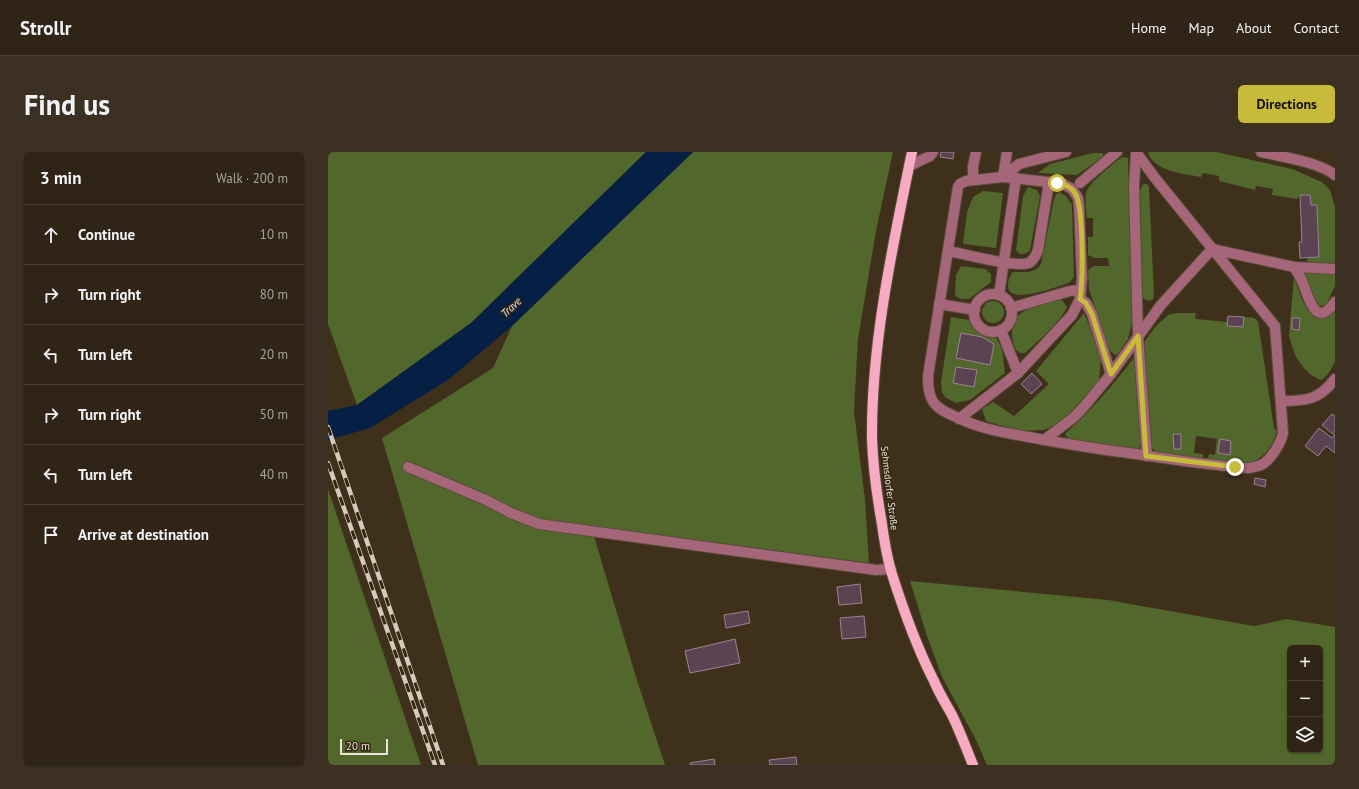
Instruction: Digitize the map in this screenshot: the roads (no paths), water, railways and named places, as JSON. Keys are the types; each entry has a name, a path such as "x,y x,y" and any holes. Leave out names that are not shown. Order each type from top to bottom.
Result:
{"main road":[{"name":"Sehmsdorfer Straße","path":"912,152 884,301 877,354 872,439 874,471 891,570 912,632 934,681 952,716 973,765"}],"lane":[{"path":"909,166 930,156 933,152"},
{"path":"973,180 973,166 976,152"},
{"path":"1003,177 1007,152"},
{"path":"1003,177 1019,164 1066,152"},
{"path":"1080,183 1118,152"},
{"path":"1261,152 1318,166 1335,175"},
{"path":"959,419 1018,373 1072,315 1081,295 1080,219 1078,198 1072,189 1063,184 1016,178 1003,177 973,180 963,182 958,187 929,369 929,390 937,407 959,419 986,429 1020,437 1146,456 1248,468 1264,463 1277,448 1284,433 1275,326 1136,153"},
{"path":"1136,153 1134,187 1138,336 1146,456"},
{"path":"999,295 1016,178"},
{"path":"948,251 1015,264 1028,263 1034,259 1038,250 1050,182"},
{"path":"1212,249 1294,267 1335,269"},
{"path":"1044,440 1082,409 1111,374 1161,305 1212,249"},
{"path":"1294,267 1302,280 1311,306 1316,312 1326,312 1335,302"},
{"path":"1011,308 1070,291 1081,295 1092,314 1111,374"},
{"path":"990,294 999,295 1004,298 1009,302 1011,308 1011,319 1001,330 994,332 984,329 976,321 976,306 981,298 990,294"},
{"path":"939,304 975,310"},
{"path":"1001,330 1018,373"},
{"path":"1282,401 1301,401 1313,398 1328,388 1335,379"},
{"path":"408,467 539,524 868,569 891,570"}],"water":[{"name":"Trave","path":"646,152 693,152 512,326 448,380 370,428 328,440 328,411 357,405 471,323"}],"railway":[{"path":"328,427 443,765"},
{"path":"328,463 435,765"}]}
